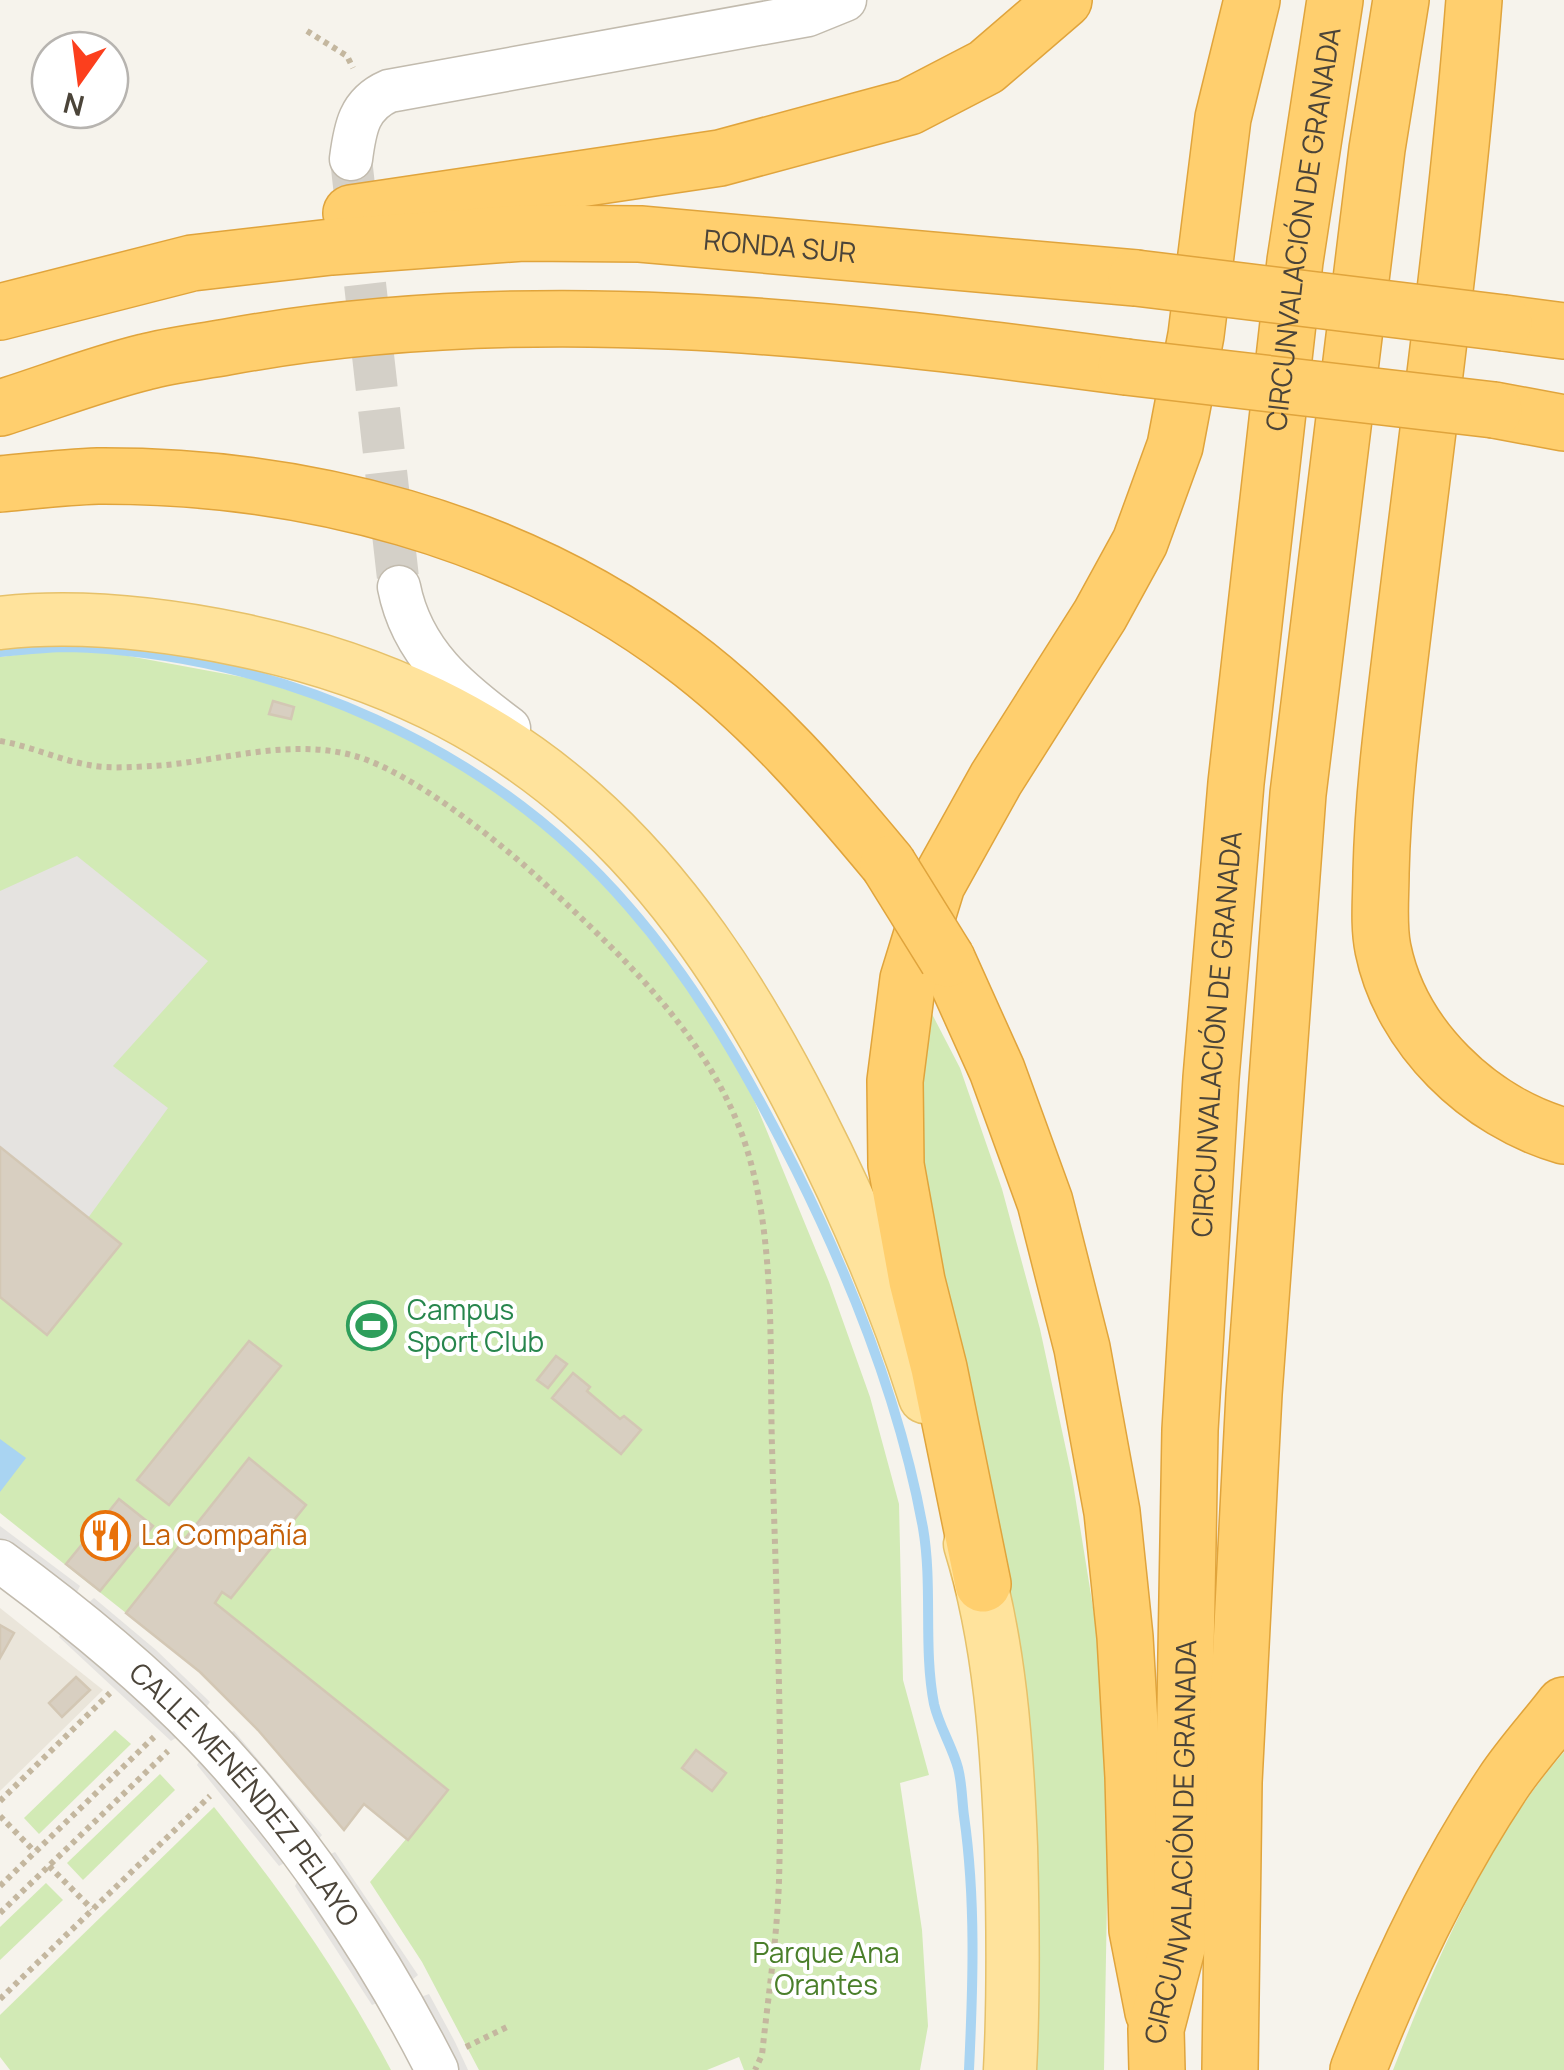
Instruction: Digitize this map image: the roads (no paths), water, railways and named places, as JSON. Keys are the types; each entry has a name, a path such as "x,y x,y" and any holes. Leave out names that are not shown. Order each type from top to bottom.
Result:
{"highway":[{"path":"192,262 258,231 720,158 909,107 986,67 1064,0"},
{"path":"983,1584 896,1165 894,1081 908,978 937,884 996,778 1052,694 1132,556 1175,446 1196,335 1224,118 1252,0"},
{"name":"CIRCUNVALACIÓN DE GRANADA","path":"1156,2050 1181,1934 1190,1430 1211,1078 1236,782 1295,261 1335,0"},
{"name":"CIRCUNVALACIÓN DE GRANADA","path":"1230,2070 1234,1782 1254,1394 1298,794 1374,166 1401,0"},
{"path":"1474,0 1464,137 1383,802 1383,948 1404,1006 1439,1056 1483,1098 1536,1128 1564,1136"},
{"name":"RONDA SUR","path":"0,312 192,262 350,245 523,233 640,234 1136,278 1564,331"},
{"path":"0,408 144,362 302,333 532,317 687,320 934,342 1494,410 1564,422"},
{"path":"0,484 96,476 264,486 347,502 433,526 572,584 681,653 759,720 825,788 888,864 947,959 997,1070 1045,1202 1082,1348 1114,1530 1134,1777 1137,1930 1156,2050"},
{"path":"1358,2070 1390,1990 1446,1876 1504,1780 1564,1705"}],"main road":[{"path":"0,622 111,623 214,634 357,672 453,715 518,754 581,801 627,844 696,926 740,990 841,1182 918,1374 983,1584 999,1680 1009,1794 1015,1982 1010,2070"}],"street":[{"path":"352,159 354,132 371,99 388,92 808,15 845,0"},
{"path":"400,587 404,614 436,664 474,702 557,767 581,801"},
{"name":"CALLE MENÉNDEZ PELAYO","path":"0,1561 137,1671 204,1735 306,1860 417,2030 451,2059"}],"water":[{"path":"0,1439 26,1458 0,1492"}],"waterway":[{"path":"0,652 68,647 147,653 225,668 301,690 376,719 446,756 513,800 574,850 629,907 700,1000 760,1101 836,1255 902,1436 926,1550 931,1682 936,1712 959,1774 968,1848 972,1943 969,2070"}],"tunnel":[{"path":"351,159 399,587"}],"place":[{"name":"Campus Sport Club","path":"372,1326"},
{"name":"La Compañía","path":"106,1535"}],"park label":[{"name":"Parque Ana Orantes","path":"826,1969"}]}
